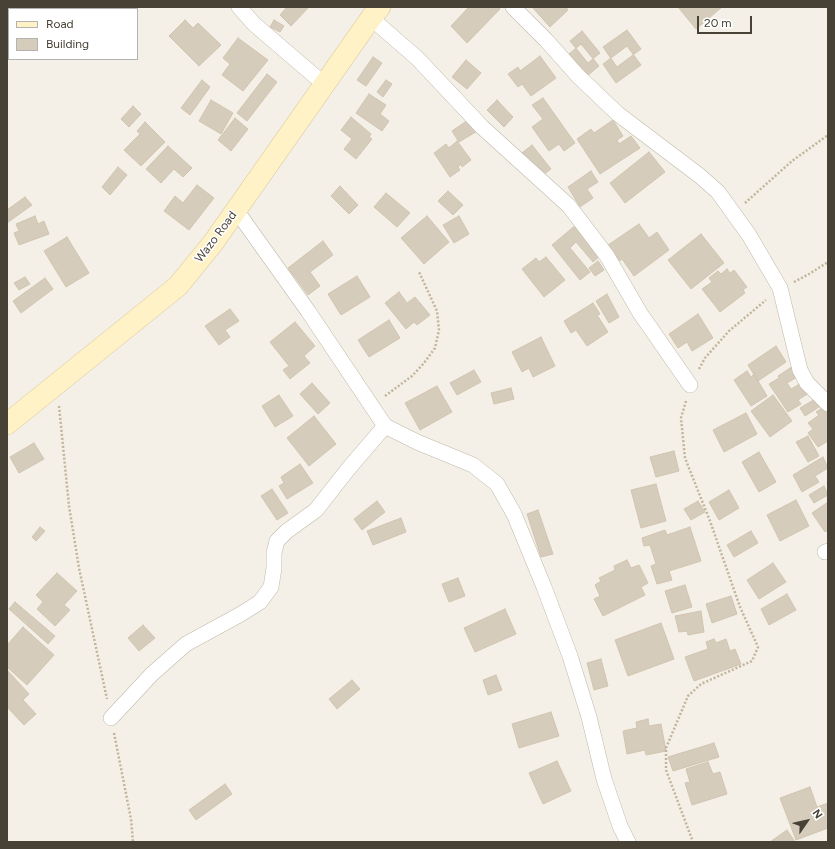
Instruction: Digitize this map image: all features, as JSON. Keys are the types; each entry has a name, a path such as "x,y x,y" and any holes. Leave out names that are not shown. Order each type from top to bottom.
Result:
{"main road":[{"name":"Wazo Road","path":"7,424 178,286 213,243 375,13"}],"street":[{"path":"238,7 254,24 324,84"},
{"path":"513,7 546,40 578,76 618,114 700,176 718,192 753,241 780,288 800,370 807,383 828,404"},
{"path":"375,13 482,127 569,206 607,256 640,312 690,385"},
{"path":"236,210 308,311 385,426 417,442 473,465 497,484 514,514 570,656 589,717 604,779 620,826 628,842"},
{"path":"111,718 152,674 186,644 260,602 271,587 274,568 274,553 277,541 287,531 316,510 385,426"}],"path":[{"path":"734,213 792,162 828,135"},
{"path":"692,842 666,770 666,748 688,696 701,684 752,661 758,648 740,607 710,521 685,458 681,418 690,385 705,358 729,331 780,288 809,274 828,262"},
{"path":"372,406 412,376 435,348 439,330 437,311 420,272"},
{"path":"57,384 69,506 79,568 131,819 133,842"}],"building":[{"path":"287,7 309,7 291,26 280,15"},
{"path":"469,7 498,7 500,9 467,43 451,26"},
{"path":"532,7 566,7 568,10 550,27"},
{"path":"678,7 722,7 696,29"},
{"path":"185,20 193,28 198,23 221,45 199,66 169,36"},
{"path":"274,20 284,26 280,32 270,27"},
{"path":"627,30 641,49 617,67 603,47"},
{"path":"582,31 600,53 588,63 570,41"},
{"path":"238,38 268,60 243,91 222,75 230,64 223,58"},
{"path":"581,44 599,66 587,76 569,54"},
{"path":"627,46 641,65 616,83 603,64"},
{"path":"540,56 556,78 531,96 522,84 518,87 508,74 518,67 520,71"},
{"path":"373,57 382,63 366,86 357,80"},
{"path":"466,60 481,73 467,89 452,77"},
{"path":"267,74 277,82 247,121 237,113"},
{"path":"202,80 210,87 190,115 181,108"},
{"path":"386,80 392,84 383,97 377,92"},
{"path":"369,94 386,105 380,114 389,121 382,131 356,113"},
{"path":"543,98 575,143 564,151 559,144 549,151 532,127 543,119 532,105"},
{"path":"211,100 233,113 221,134 199,121"},
{"path":"497,100 513,117 504,127 487,110"},
{"path":"133,106 141,114 129,127 121,119"},
{"path":"351,117 371,134 369,137 372,139 356,159 344,149 352,139 341,130"},
{"path":"235,118 248,129 231,151 218,140"},
{"path":"471,118 479,130 459,142 452,131"},
{"path":"613,120 623,136 617,140 619,144 631,136 640,148 600,174 577,139 591,129 594,133"},
{"path":"145,122 165,142 141,166 124,150 140,134 137,131"},
{"path":"457,141 471,160 462,167 461,164 458,167 460,170 450,177 434,153 446,144 449,148"},
{"path":"532,145 551,169 540,177 522,153"},
{"path":"168,146 192,168 183,177 174,169 161,183 146,169"},
{"path":"649,152 665,172 625,203 610,183"},
{"path":"118,167 127,175 110,195 102,187"},
{"path":"591,171 598,182 587,189 593,198 580,207 568,187"},
{"path":"197,185 214,198 189,230 164,211 175,196 183,203"},
{"path":"340,186 358,205 349,214 331,196"},
{"path":"448,191 463,205 453,215 438,201"},
{"path":"386,193 410,213 397,227 374,207"},
{"path":"25,197 32,205 7,223 7,210"},
{"path":"35,216 38,224 44,221 49,234 19,245 14,233 19,231 16,224"},
{"path":"427,216 449,242 424,264 401,238"},
{"path":"459,216 469,234 454,243 443,225"},
{"path":"577,224 602,254 593,262 576,242 570,248 590,272 580,280 552,245"},
{"path":"639,224 649,238 657,232 669,250 634,276 622,259 620,261 608,245"},
{"path":"701,234 724,263 691,289 668,260"},
{"path":"67,237 89,273 66,287 44,251"},
{"path":"323,241 333,255 310,272 320,286 308,295 288,268"},
{"path":"546,257 565,280 544,297 522,269 536,258 539,262"},
{"path":"598,261 604,270 595,276 589,268"},
{"path":"727,269 730,273 734,270 747,287 743,290 745,293 720,312 702,289 712,282 709,278 718,271 721,274"},
{"path":"357,276 370,297 341,315 328,294"},
{"path":"25,277 30,284 19,290 14,283"},
{"path":"45,278 53,289 21,313 13,301"},
{"path":"399,292 407,303 415,297 430,315 417,325 414,322 406,329 385,303"},
{"path":"607,294 619,317 609,323 596,301"},
{"path":"593,303 600,314 597,315 608,332 587,346 576,330 571,333 564,321"},
{"path":"230,309 239,321 225,330 230,337 219,345 205,326"},
{"path":"698,314 713,338 692,351 687,342 678,348 669,334"},
{"path":"389,320 400,338 369,357 358,340"},
{"path":"295,322 315,346 304,356 310,363 290,379 283,370 289,366 270,342"},
{"path":"541,337 555,366 533,377 529,368 522,372 512,352"},
{"path":"776,346 786,362 758,381 748,365"},
{"path":"793,366 799,376 787,383 791,389 803,382 809,393 798,400 801,404 788,412 769,384"},
{"path":"474,370 481,382 457,395 450,383"},
{"path":"747,371 751,377 754,374 767,396 751,406 734,380"},
{"path":"312,383 330,403 318,414 300,394"},
{"path":"437,386 452,412 420,430 405,403"},
{"path":"511,388 514,399 494,404 491,393"},
{"path":"279,395 293,416 275,427 262,406"},
{"path":"773,395 792,421 770,437 751,411"},
{"path":"817,398 822,405 805,416 800,408"},
{"path":"825,406 828,409 828,441 818,447 808,433 813,429 808,423 819,415 816,412"},
{"path":"746,413 757,434 724,452 713,430"},
{"path":"314,416 336,444 309,466 287,438"},
{"path":"808,436 819,456 808,462 796,442"},
{"path":"34,443 44,459 19,473 10,457"},
{"path":"674,451 679,471 656,477 650,457"},
{"path":"759,452 776,482 759,492 742,462"},
{"path":"823,457 828,468 815,476 819,482 802,492 793,475"},
{"path":"300,464 313,483 287,499 279,486 284,483 281,477"},
{"path":"656,484 666,521 641,528 631,490"},
{"path":"824,486 828,495 814,503 809,495"},
{"path":"272,489 288,513 277,520 261,496"},
{"path":"729,490 739,508 719,520 709,502"},
{"path":"796,500 809,526 780,541 767,515"},
{"path":"377,501 385,512 362,530 354,519"},
{"path":"698,501 705,512 691,520 684,509"},
{"path":"828,502 828,530 825,532 812,513"},
{"path":"538,510 553,554 541,557 527,514"},
{"path":"401,518 406,532 373,545 367,531"},
{"path":"40,527 45,531 36,541 32,537"},
{"path":"690,527 701,561 669,571 672,580 657,584 651,566 656,564 650,545 644,546 642,538 665,530 667,535"},
{"path":"751,531 758,543 734,557 727,545"},
{"path":"627,560 631,568 639,565 648,583 641,587 645,595 603,616 594,599 600,596 595,585 601,581 599,578 615,570 614,566"},
{"path":"773,563 786,582 759,599 747,580"},
{"path":"57,573 77,591 64,605 70,610 55,626 37,609 43,602 36,595"},
{"path":"458,578 465,596 449,602 442,584"},
{"path":"685,585 692,607 672,613 665,591"},
{"path":"787,594 796,610 769,625 761,609"},
{"path":"731,596 737,614 712,623 706,604"},
{"path":"15,602 55,636 48,644 9,609"},
{"path":"505,609 516,634 475,652 464,628"},
{"path":"701,611 704,632 688,635 687,631 679,632 675,616"},
{"path":"661,623 674,659 628,676 615,640"},
{"path":"143,625 155,638 139,651 128,638"},
{"path":"23,627 54,655 27,685 7,667 7,645"},
{"path":"714,639 716,643 726,639 730,651 735,649 741,664 694,681 685,657 708,649 706,642"},
{"path":"601,659 608,686 594,690 587,663"},
{"path":"8,671 29,694 23,700 36,714 24,725 7,707"},
{"path":"496,675 502,690 488,695 483,680"},
{"path":"352,680 360,689 337,709 329,699"},
{"path":"551,712 559,736 519,748 512,724"},
{"path":"648,719 649,726 661,724 666,751 646,755 645,750 627,754 623,731 637,728 636,722"},
{"path":"714,743 719,757 673,771 668,757"},
{"path":"557,761 571,791 543,804 529,773"},
{"path":"708,762 713,774 720,772 727,794 692,805 685,783 690,782 686,769"},
{"path":"225,784 232,794 196,820 189,810"},
{"path":"810,787 817,807 828,803 828,828 796,840 780,798"},
{"path":"787,830 795,842 770,842"}]}
